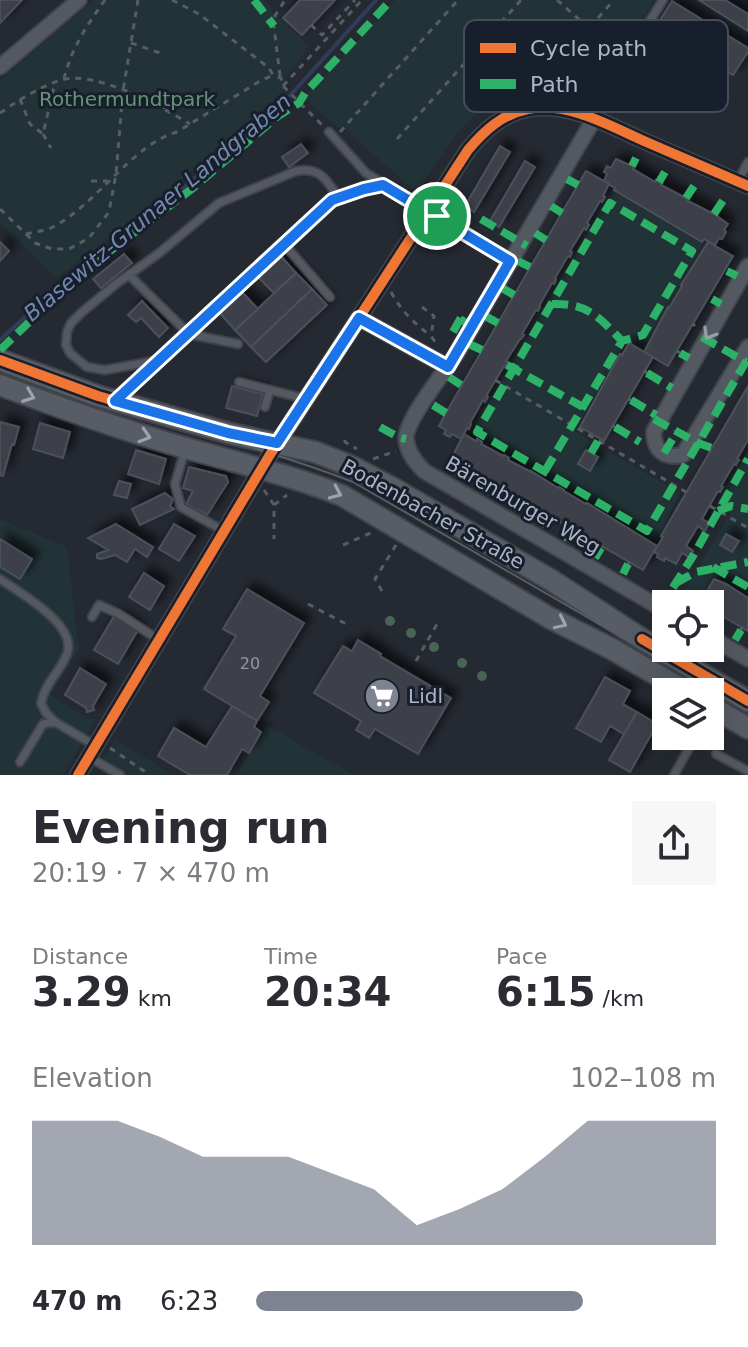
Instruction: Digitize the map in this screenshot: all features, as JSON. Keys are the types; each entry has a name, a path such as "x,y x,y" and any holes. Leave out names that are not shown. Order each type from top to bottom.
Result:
{"street":[{"path":"0,67 79,0"},
{"path":"78,775 98,750 159,640 277,443 468,150 482,133 517,112"},
{"path":"569,112 594,119 743,184"},
{"path":"408,447 407,430 433,386 452,362 594,119"},
{"path":"748,266 654,431 657,448 669,456 683,455 748,347"},
{"path":"359,318 452,362"},
{"name":"Bodenbacher Straße","path":"0,360 115,401 228,433 315,452 353,467 551,580 642,639 748,701"},
{"name":"Bodenbacher Straße","path":"0,385 89,419 306,481 343,496 550,618 663,678"},
{"name":"Bärenburger Weg","path":"408,447 415,462 424,471 652,603"},
{"path":"724,645 748,659"},
{"path":"724,715 748,728"}],"lane":[{"path":"650,20 663,0"},
{"path":"594,119 598,112"},
{"path":"332,135 366,173 428,211"},
{"path":"743,184 748,162"},
{"path":"160,360 96,370 87,367 70,353 66,345 67,332 81,313 219,203 296,171 308,169 323,176 339,198"},
{"path":"115,401 332,200 383,185"},
{"path":"284,244 330,297"},
{"path":"129,275 189,334 238,344"},
{"path":"239,382 306,399"},
{"path":"265,407 270,390"},
{"path":"186,448 175,484 181,507 224,531"},
{"path":"0,579 59,622 67,634 67,654 43,691 41,703 46,713 98,750 120,775"},
{"path":"92,617 99,605 159,640"},
{"path":"20,762 43,724 55,722"},
{"path":"674,775 688,750"},
{"path":"716,754 748,771"}],"path":[{"path":"64,79 69,59 80,37 105,0"},
{"path":"0,209 35,243 52,249 69,249 89,238 109,212 116,174 123,91 138,0"},
{"path":"172,0 199,14 269,68 273,75 281,78"},
{"path":"285,0 273,19 283,86 332,135 458,0"},
{"path":"311,25 322,35 355,0"},
{"path":"283,86 362,0"},
{"path":"503,20 521,0"},
{"path":"557,0 580,20"},
{"path":"596,20 614,0"},
{"path":"131,43 160,53"},
{"path":"397,139 464,64"},
{"path":"26,234 48,229 65,220 164,136 177,132 273,75"},
{"path":"0,113 20,99 64,79 103,83 164,109 190,124"},
{"path":"43,134 55,83"},
{"path":"164,109 168,85"},
{"path":"20,99 30,124 43,134 51,148"},
{"path":"91,181 109,181"},
{"path":"428,211 510,261"},
{"path":"384,279 396,302 452,362"},
{"path":"422,307 434,316 431,336"},
{"path":"495,380 686,492"},
{"path":"362,464 408,447"},
{"path":"274,505 292,488"},
{"path":"264,489 274,505 274,539"},
{"path":"710,506 748,528"},
{"path":"343,545 377,530"},
{"path":"382,591 375,579 400,538"},
{"path":"308,604 350,626"},
{"path":"416,661 437,624"},
{"path":"98,750 150,775"}],"green space":[{"name":"Rothermundtpark","path":"94,0 264,0 309,46 286,78 282,93 142,213 57,278 0,223 0,80"},
{"path":"395,0 654,0 643,20 464,20 464,112 480,112 452,141 417,193 304,98"},
{"path":"612,191 704,245 643,350 627,341 574,431 680,493 656,542 470,434"},
{"path":"748,449 748,596 713,576 705,590 685,590 730,513 716,504"},
{"path":"0,519 67,547 79,650 50,695 88,719 97,718 63,775 0,775"},
{"path":"266,725 354,775 237,775"},
{"path":"115,739 173,775 128,775 103,759"}],"building":[{"path":"0,0 22,0 0,23"},
{"path":"300,0 335,0 302,35 283,18"},
{"path":"699,0 725,0 748,14 748,31"},
{"path":"672,1 703,20 660,20"},
{"path":"728,36 748,48 733,75 728,72"},
{"path":"301,144 308,153 289,167 282,157"},
{"path":"500,146 510,152 474,212 465,206"},
{"path":"616,159 728,224 722,239 719,238 715,245 704,239 702,242 614,190 604,181 607,174 604,172 607,166 611,168"},
{"path":"525,161 535,167 499,227 490,221"},
{"path":"586,171 609,184 605,197 570,251 570,257 506,361 485,402 483,400 469,429 461,439 444,434 446,430 439,426 447,411"},
{"path":"0,242 9,251 0,261"},
{"path":"708,242 733,256 668,366 644,352"},
{"path":"124,254 132,263 101,288 93,279"},
{"path":"279,254 296,273 274,293 257,276"},
{"path":"296,273 312,289 251,347 235,330"},
{"path":"312,289 327,305 266,362 251,347"},
{"path":"240,290 258,309 235,330 218,311"},
{"path":"142,301 168,328 159,337 141,318 136,322 128,315"},
{"path":"629,343 653,357 604,441 580,427"},
{"path":"232,386 263,394 257,416 226,408"},
{"path":"748,386 748,440 702,519 709,523 705,531 698,526 686,546 693,551 689,557 682,553 676,564 665,558 664,561 654,552 661,536"},
{"path":"0,422 19,427 3,476 0,475"},
{"path":"40,423 70,432 63,458 33,449"},
{"path":"464,434 657,546 643,570 451,459"},
{"path":"136,450 166,459 159,484 128,474"},
{"path":"586,450 598,457 590,471 578,464"},
{"path":"189,467 226,476 228,482 207,515 186,504 193,491 183,488"},
{"path":"119,481 131,484 127,498 114,495"},
{"path":"165,493 173,499 170,506 174,509 140,525 132,509"},
{"path":"116,524 153,547 147,557 135,549 127,562 115,555 97,558 97,554 108,550 88,538"},
{"path":"174,524 195,536 179,561 159,549"},
{"path":"726,534 739,541 732,552 720,545"},
{"path":"0,539 32,559 20,579 0,567"},
{"path":"144,573 164,586 150,610 129,597"},
{"path":"714,579 748,598 748,631 724,617 724,590 708,590"},
{"path":"247,589 304,623 260,696 269,702 257,721 204,689 236,636 223,629"},
{"path":"114,616 138,630 118,664 94,650"},
{"name":"Lidl","path":"358,640 451,698 418,754 375,729 369,738 356,730 361,721 314,693 343,646 352,651"},
{"path":"80,668 106,684 93,706 94,710 87,712 86,708 65,695"},
{"path":"605,677 630,691 623,704 637,712 624,734 610,726 601,742 576,728"},
{"path":"232,706 257,721 254,727 261,732 249,753 242,749 227,775 190,775 158,756 174,728 206,747"},
{"path":"637,712 652,721 652,733 630,772 609,760"}],"waterway":[{"name":"Blasewitz‐Grunaer Landgraben","path":"0,340 73,273 146,220 287,99 376,0"}],"tram line":[{"path":"0,369 87,400 265,452 353,482 748,710"}],"marked path":[{"path":"254,0 274,26"},
{"path":"0,350 77,276 193,188 278,116 299,103 391,0"},
{"path":"632,166 636,158"},
{"path":"659,182 665,172"},
{"path":"567,179 578,185"},
{"path":"686,198 694,186"},
{"path":"714,214 724,199"},
{"path":"545,471 622,341 643,335 692,251 610,203 477,432 647,531 748,358"},
{"path":"551,206 562,213"},
{"path":"481,219 527,246"},
{"path":"535,233 546,240"},
{"path":"464,238 466,234"},
{"path":"518,261 530,267"},
{"path":"727,271 737,276"},
{"path":"502,288 514,295"},
{"path":"712,299 721,304"},
{"path":"552,304 575,306 592,313 622,341"},
{"path":"453,332 464,312"},
{"path":"485,316 498,323"},
{"path":"460,319 477,330"},
{"path":"702,337 746,362"},
{"path":"469,344 482,350"},
{"path":"680,353 689,358"},
{"path":"507,365 583,407"},
{"path":"647,373 672,388"},
{"path":"449,377 461,385"},
{"path":"631,400 656,415"},
{"path":"433,405 446,413"},
{"path":"654,419 712,448"},
{"path":"380,427 406,439"},
{"path":"615,427 640,442"},
{"path":"664,453 677,432"},
{"path":"591,453 598,441"},
{"path":"671,590 748,459"},
{"path":"458,478 463,469"},
{"path":"485,494 490,484"},
{"path":"512,510 518,500"},
{"path":"718,511 731,506 748,509"},
{"path":"540,526 546,516"},
{"path":"567,542 572,532"},
{"path":"595,558 601,548"},
{"path":"676,583 696,572 748,562"},
{"path":"623,574 628,564"},
{"path":"713,567 748,587"},
{"path":"735,640 741,630"}],"cycle path":[{"path":"78,775 271,453 468,150 487,130 517,112"},
{"path":"576,112 748,186"},
{"path":"0,360 98,396 212,429"},
{"path":"642,639 748,701"}],"place":[{"name":"Lidl","path":"382,696"}],"route":[{"path":"383,185 437,216 510,261 448,367 359,318 277,443 228,433 115,401 332,200 383,185"}]}
